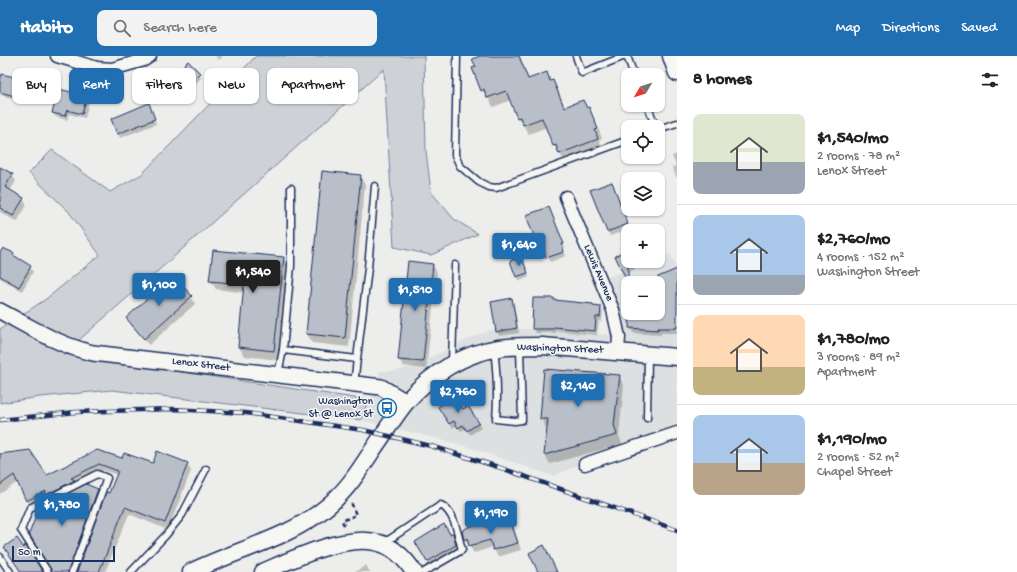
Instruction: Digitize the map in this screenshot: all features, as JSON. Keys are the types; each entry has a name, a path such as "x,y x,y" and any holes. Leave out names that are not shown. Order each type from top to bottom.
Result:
{"main road":[{"path":"670,56 677,72"},
{"name":"Washington Street","path":"192,572 207,564 287,532 302,524 328,506 358,472 406,402 436,374 466,358 483,351 520,346 677,357"},
{"path":"263,572 302,556 344,542 358,540 370,541 391,548 401,556 414,572"}],"street":[{"path":"57,56 97,68 112,69 122,61 144,60 150,56"},
{"name":"Lewis Avenue","path":"566,197 613,310 619,337 618,352"},
{"name":"Lenox Street","path":"0,312 82,351 382,387 406,402"},
{"path":"585,464 677,433"}],"lane":[{"path":"457,56 455,155 460,166 479,182 489,187 496,188 621,143"},
{"path":"576,56 582,73 626,56 631,68"},
{"path":"665,126 677,123"},
{"path":"354,384 368,268 374,186"},
{"path":"278,374 283,350 292,266 291,188"},
{"path":"452,365 455,265"},
{"path":"494,349 497,374 496,419 515,421 522,420 520,346"},
{"path":"283,350 357,359"},
{"path":"647,418 648,354"},
{"path":"131,572 166,535 182,515 206,468"},
{"path":"48,572 21,530 30,508 96,474 107,478 72,572"},
{"path":"382,544 441,505 447,508 457,528 462,550 424,572"},
{"path":"0,557 10,572"}],"path":[{"path":"344,525 342,521 356,515 351,500"}],"shaded area":[{"path":"256,56 424,56 426,151 431,192 454,219 478,234 431,255 394,247 384,69 358,92 358,68 267,68 267,104 345,104 63,354 368,400 361,420 112,390 40,397 0,403 0,329 46,299 100,255 69,212 29,173 52,150 110,192 142,174 210,104 259,104 259,68 244,68"},
{"path":"671,254 677,270 677,425 553,476 462,445 361,420 380,371 395,371 411,367 468,339 491,330 526,329 625,336 621,320 665,320 665,276 621,276 621,318 608,277 633,268 665,268 665,256"}],"building":[{"path":"480,56 519,56 528,79 547,72 550,81 553,80 564,107 583,100 587,108 589,107 598,129 595,130 598,139 559,154 556,145 553,146 542,118 523,125 520,117 517,118 506,91 487,98 484,89 481,91 472,68 476,67 472,59"},
{"path":"188,61 195,68 181,68"},
{"path":"196,69 200,73 196,77"},
{"path":"2,74 12,76 12,95 0,92 0,81"},
{"path":"61,90 69,92 69,104 85,104 82,114 67,110 65,116 52,113 55,104 61,104"},
{"path":"149,104 155,119 117,134 111,119"},
{"path":"0,167 13,174 5,187 24,198 13,216 0,208"},
{"path":"322,171 361,175 345,338 306,334"},
{"path":"612,182 621,206 621,216 625,216 628,224 621,224 621,227 607,232 590,190"},
{"path":"549,207 564,244 562,244 564,252 546,258 544,251 538,253 534,243 536,242 526,215"},
{"path":"3,248 14,253 13,255 31,266 19,287 0,276 0,253"},
{"path":"213,250 284,257 274,351 238,347 244,284 209,281"},
{"path":"621,253 621,268 628,268 628,276 625,276 615,256"},
{"path":"521,256 528,273 516,277 510,261"},
{"path":"408,261 433,264 423,362 398,360"},
{"path":"677,269 677,328 658,328 658,330 629,328 630,320 665,320 665,276 660,276"},
{"path":"173,275 192,296 144,339 126,318"},
{"path":"512,298 517,328 496,332 491,302"},
{"path":"533,298 554,298 554,300 593,304 593,306 601,307 600,317 596,317 595,331 554,327 554,329 532,329"},
{"path":"544,369 620,375 614,425 617,435 544,455 548,419 540,419"},
{"path":"455,396 463,409 468,406 479,423 467,431 463,425 458,428 454,421 449,424 438,407"},
{"path":"30,450 47,475 97,450 122,458 124,453 153,463 157,451 188,463 165,523 125,507 99,572 77,572 106,492 109,493 118,471 99,464 71,478 75,480 44,496 46,491 26,501 14,475 0,485 0,454"},
{"path":"86,484 98,489 68,572 52,572 29,534 39,508"},
{"path":"510,520 518,543 493,550 490,540 469,546 467,538 464,540 462,531 468,527 484,522 486,527"},
{"path":"444,524 450,534 453,533 456,545 427,562 415,542"},
{"path":"17,538 24,548 25,545 43,572 21,572 4,547"},
{"path":"544,545 557,572 538,572 529,553"}],"railway":[{"path":"0,420 76,412 172,409 246,413 363,430 431,446 498,467 677,530"}],"place":[{"name":"Washington St @ Lenox St","path":"387,408"}]}
